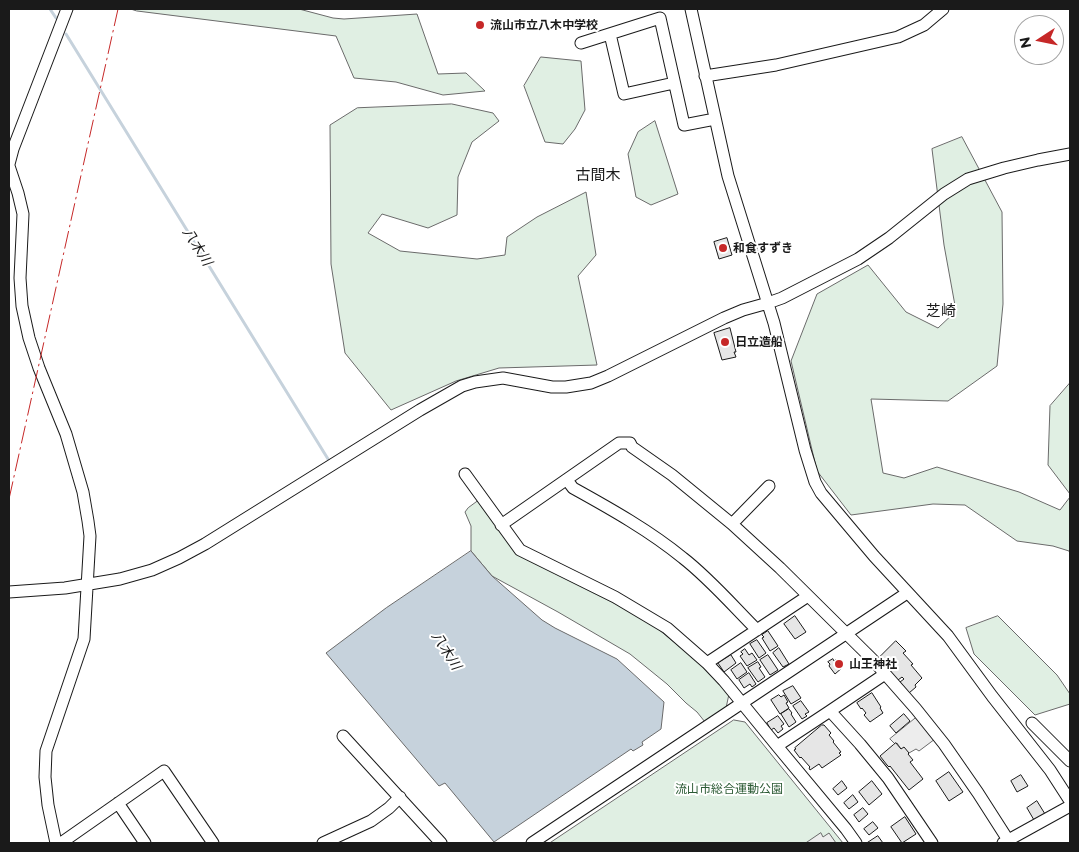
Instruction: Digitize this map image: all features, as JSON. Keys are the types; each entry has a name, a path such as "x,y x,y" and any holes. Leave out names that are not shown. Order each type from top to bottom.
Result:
{"street":[{"path":"56,843 48,806 45,777 46,751 84,639 90,536 83,492 66,434 39,368 29,338 22,306 20,278 22,214 18,193 9,165 13,149 67,9"},
{"path":"691,9 728,176 768,303 805,450 815,482 821,493 874,556 948,636 1050,770 1070,802"},
{"path":"705,76 776,65 898,38 924,25 943,9"},
{"path":"581,43 660,18 684,125 715,119"},
{"path":"610,34 624,94 674,83"},
{"path":"9,592 65,588 120,579 152,570 204,544 462,386 503,378 552,387 591,383 724,318 768,303 833,273 890,238 944,194 968,179 1004,168 1070,154"},
{"path":"501,525 619,443 630,443 632,447 672,475 732,524 872,658 944,744 978,793 1007,842 1070,806"},
{"path":"465,474 520,550 608,593 667,628 708,663 856,843"},
{"path":"567,480 573,488 653,536 684,558 757,630"},
{"path":"732,524 769,486"},
{"path":"532,843 907,593"},
{"path":"708,663 808,596"},
{"path":"776,746 885,674"},
{"path":"830,711 888,778 932,843"},
{"path":"1032,722 1070,761"},
{"path":"344,736 400,797 437,842"},
{"path":"60,843 164,771 213,843"},
{"path":"323,843 371,821 400,797"},
{"path":"118,803 145,843"}],"green space":[{"path":"131,9 299,9 344,19 417,14 438,74 466,73 485,91 443,95 396,82 354,78 336,36"},
{"path":"541,57 581,61 585,110 575,129 563,144 545,142 524,86"},
{"path":"452,104 493,113 499,121 472,142 458,177 457,215 428,228 382,214 368,233 400,251 477,259 505,255 507,237 537,217 586,192 596,255 578,276 597,365 499,368 456,381 391,410 345,353 331,264 330,125 357,108"},
{"path":"655,121 678,194 651,205 636,197 628,154 638,132"},
{"path":"962,137 1002,212 1003,304 997,366 948,401 871,399 883,473 904,478 937,467 1019,492 1060,510 1070,497 1070,553 1053,546 1017,541 965,505 933,504 851,515 817,471 791,361 817,294 868,265 906,312 938,328 956,311 944,245 932,149"},
{"path":"1070,383 1070,494 1048,465 1050,406"},
{"path":"478,501 519,555 652,624 697,661 729,694 726,708 705,722 667,684 630,654 492,576 471,551 471,526 465,512"},
{"path":"998,616 1057,675 1070,694 1070,704 1035,715 974,654 966,628"},
{"name":"流山市総合運動公園","path":"734,720 745,722 843,843 550,843"}],"shaded area":[{"path":"917,717 935,739 919,751 916,749 909,753 901,749 897,743 895,744 890,739"},
{"path":"821,833 823,837 829,833 836,843 806,843"}],"water":[{"path":"471,551 492,576 542,620 617,659 664,702 661,729 642,742 643,745 633,751 631,749 494,842 445,783 439,786 326,653 386,608"}],"building":[{"name":"和食すずき","path":"727,238 732,255 719,259 714,242"},
{"name":"日立造船","path":"730,328 736,357 722,360 714,333"},
{"path":"795,616 806,632 795,639 784,624"},
{"path":"768,631 778,646 770,651 762,638 764,637 762,635"},
{"path":"757,640 766,653 759,658 750,644"},
{"path":"896,641 906,651 903,653 922,678 909,693 900,682 904,679 902,677 898,680 882,664 885,660 881,656"},
{"path":"779,648 789,664 783,667 773,653"},
{"path":"745,649 749,655 752,653 757,660 747,666 740,656 743,654 741,652"},
{"path":"731,655 736,663 724,672 718,663"},
{"path":"768,655 778,670 770,675 760,660"},
{"path":"833,659 834,661 836,659 839,661 843,667 835,674 828,662"},
{"path":"758,662 761,667 759,668 765,677 758,682 748,668"},
{"path":"741,663 747,672 737,679 731,670"},
{"path":"749,673 756,684 752,687 750,684 744,688 739,680"},
{"path":"793,686 801,698 791,704 783,691"},
{"path":"872,693 883,713 870,722 864,715 866,713 857,703"},
{"path":"779,695 781,697 784,695 789,708 780,714 771,700"},
{"path":"801,701 809,712 802,719 793,706"},
{"path":"789,709 796,722 789,727 781,714"},
{"path":"904,714 910,721 896,733 890,726"},
{"path":"778,716 784,724 781,726 783,729 778,733 774,728 771,730 767,723"},
{"path":"822,725 831,733 829,735 841,752 839,753 841,755 822,768 819,764 810,770 810,767 794,750"},
{"path":"896,743 901,749 904,747 909,753 913,760 910,762 923,779 909,790 880,756"},
{"path":"949,772 963,792 949,801 936,781"},
{"path":"1021,775 1028,786 1017,792 1011,781"},
{"path":"842,781 847,788 838,795 833,789"},
{"path":"872,781 882,794 869,805 859,792"},
{"path":"853,795 858,802 849,809 844,803"},
{"path":"1037,801 1045,814 1034,820 1027,808"},
{"path":"863,808 868,814 859,822 854,815"},
{"path":"905,817 916,834 902,843 891,827"},
{"path":"873,822 878,828 869,835 864,829"},
{"path":"878,836 883,843 867,843"}],"waterway":[{"name":"八木川","path":"50,9 56,18"},
{"name":"八木川","path":"66,34 328,459"}],"power":[{"path":"9,499 118,9"}],"place":[{"name":"流山市立八木中学校","path":"480,25"},
{"name":"和食すずき","path":"723,248"},
{"name":"日立造船","path":"725,342"},
{"name":"山王神社","path":"839,664"}],"district":[{"name":"古間木","path":"598,176"},
{"name":"芝崎","path":"941,312"}]}
